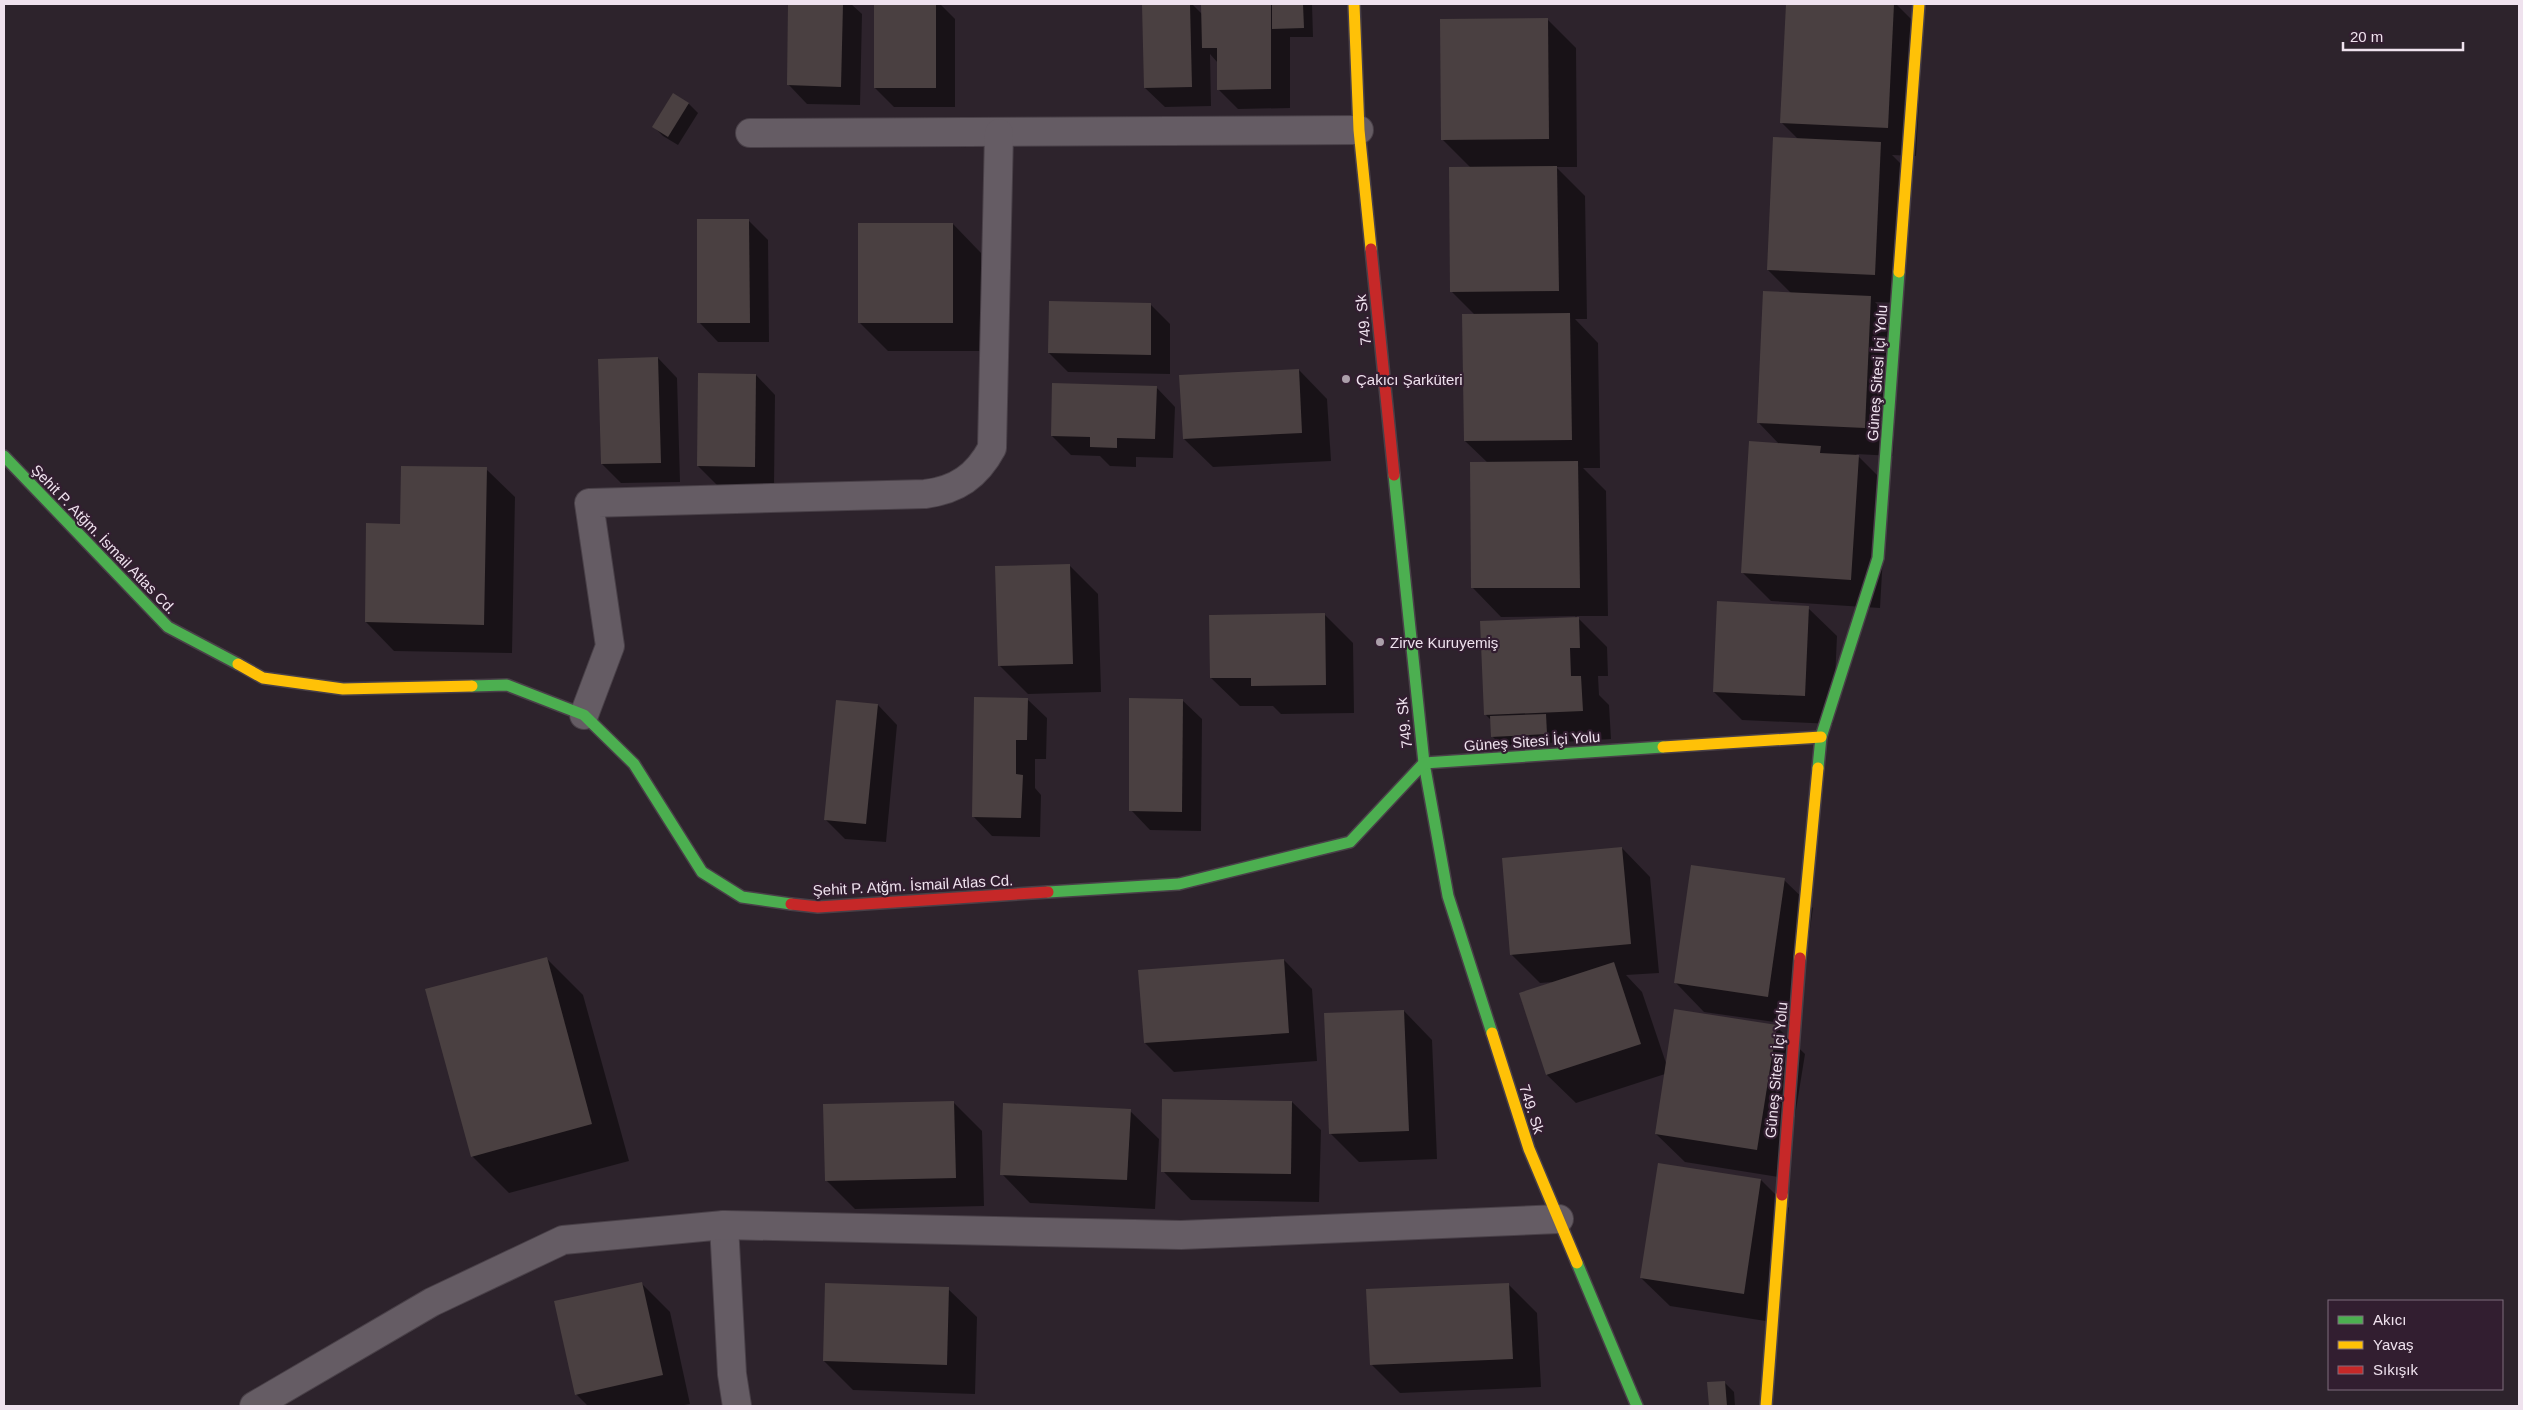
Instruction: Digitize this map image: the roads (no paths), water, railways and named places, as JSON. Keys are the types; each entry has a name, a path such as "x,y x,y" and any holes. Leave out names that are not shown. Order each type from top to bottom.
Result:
{"street":[{"name":"749. Sk","path":"1354,4 1359,130 1424,763 1448,896 1530,1149 1637,1406"},
{"name":"Güneş Sitesi İçi Yolu","path":"1766,1406 1806,892 1821,737 1878,558 1919,4"},
{"path":"750,133 1359,130"},
{"path":"584,715 610,646 589,503 925,494 944,492 960,484 975,474 985,462 992,448 999,133"},
{"name":"Şehit P. Atğm. İsmail Atlas Cd.","path":"4,456 168,627 263,678 343,689 507,685 584,715 634,764 702,872 742,897 818,907 1179,884 1350,842 1424,763"},
{"name":"Güneş Sitesi İçi Yolu","path":"1424,763 1821,737"},
{"path":"254,1406 432,1302 563,1240 724,1225 1181,1235 1559,1219"},
{"path":"724,1225 732,1374 737,1406"}],"place":[{"name":"Çakıcı Şarküteri","path":"1346,379"},
{"name":"Zirve Kuruyemiş","path":"1380,642"}]}
